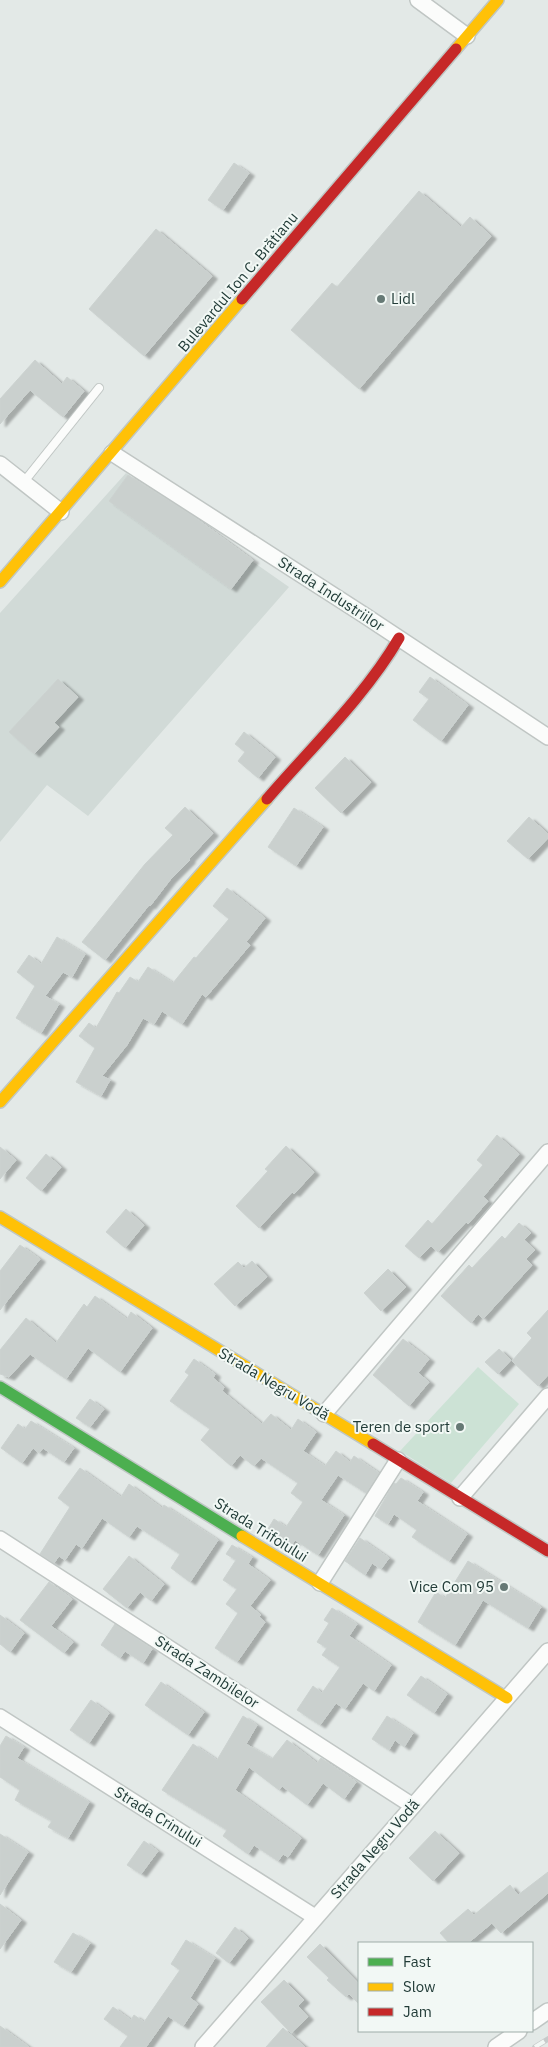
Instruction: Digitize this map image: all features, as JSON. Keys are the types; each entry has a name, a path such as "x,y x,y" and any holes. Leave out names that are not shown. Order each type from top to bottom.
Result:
{"street":[{"path":"418,0 467,36"},
{"name":"Bulevardul Ion C. Brătianu","path":"0,582 498,0"},
{"name":"Strada Industriilor","path":"112,452 548,737"},
{"path":"0,464 61,512"},
{"path":"0,1102 359,694 388,657 399,638"},
{"path":"324,1414 548,1152"},
{"name":"Strada Negru Vodă","path":"0,1217 548,1552"},
{"name":"Strada Trifoiului","path":"0,1387 507,1698"},
{"path":"460,1498 548,1396"},
{"path":"320,1583 398,1460"},
{"name":"Strada Zambilelor","path":"0,1539 413,1806"},
{"name":"Strada Negru Vodă","path":"203,2047 548,1651"},
{"name":"Strada Crinului","path":"0,1717 315,1917"},
{"path":"533,2021 548,2011"},
{"path":"496,2047 518,2032"}],"lane":[{"path":"23,482 99,388"}],"shaded area":[{"path":"126,473 289,587 88,816 47,785 0,842 0,613"}],"green space":[{"name":"Teren de sport","path":"478,1367 519,1404 451,1483 400,1451"}],"building":[{"path":"234,163 249,173 223,210 208,200"},
{"path":"419,191 461,227 470,217 491,236 359,389 291,330 332,283 337,287"},
{"path":"156,229 212,276 144,356 89,309"},
{"path":"35,360 62,384 67,377 84,391 63,417 30,390 0,424 0,399"},
{"path":"128,475 190,514 253,560 231,589 109,501"},
{"path":"430,677 468,705 441,741 413,720 429,699 419,692"},
{"path":"58,679 78,697 54,723 59,727 34,754 9,732"},
{"path":"244,732 275,757 258,778 238,761 245,752 235,744"},
{"path":"345,757 371,782 341,813 315,788"},
{"path":"185,807 213,833 170,880 105,960 82,942 145,864 173,835 165,828"},
{"path":"294,808 323,827 296,866 268,847"},
{"path":"529,817 548,834 548,838 528,859 507,841"},
{"path":"227,888 265,918 246,942 250,945 206,997 202,994 182,1024 162,1011 154,1024 143,1018 127,1045 102,1076 110,1080 101,1096 76,1082 95,1048 79,1036 89,1023 96,1028 117,992 119,993 130,977 138,982 148,967 173,983 229,919 213,906"},
{"path":"57,937 85,954 72,977 63,972 45,996 59,1004 41,1033 16,1018 35,986 17,972 29,955 41,964"},
{"path":"497,1135 519,1154 483,1197 488,1201 468,1224 466,1222 438,1252 431,1246 419,1258 405,1246 428,1220 432,1224 483,1165 477,1160"},
{"path":"286,1146 314,1172 294,1194 292,1192 259,1228 236,1206 268,1171 265,1169"},
{"path":"0,1147 16,1160 0,1179"},
{"path":"46,1154 61,1167 41,1191 26,1178"},
{"path":"126,1209 144,1225 125,1248 106,1232"},
{"path":"519,1223 531,1233 524,1240 535,1250 526,1259 532,1265 483,1319 478,1314 471,1323 441,1296 469,1265 472,1268 502,1236 505,1239"},
{"path":"20,1245 40,1259 0,1310 0,1271"},
{"path":"252,1261 267,1277 235,1306 214,1284 238,1262 244,1268"},
{"path":"388,1269 406,1287 381,1311 364,1293"},
{"path":"95,1296 127,1319 131,1312 152,1328 120,1372 88,1348 66,1379 30,1354 9,1377 0,1374 0,1350 26,1318 56,1343 84,1304 87,1307"},
{"path":"548,1310 548,1375 538,1386 512,1361 532,1338 527,1333"},
{"path":"403,1339 429,1359 418,1373 429,1382 409,1406 373,1375"},
{"path":"499,1349 511,1360 498,1374 485,1362"},
{"path":"194,1359 215,1374 213,1378 224,1387 222,1391 262,1424 271,1414 291,1430 298,1419 316,1432 303,1451 325,1466 336,1451 350,1462 354,1456 379,1473 366,1493 338,1475 321,1500 344,1515 318,1555 295,1540 289,1549 265,1534 274,1519 286,1527 303,1502 291,1493 298,1483 261,1458 254,1466 240,1455 231,1466 201,1440 210,1429 170,1401 189,1375 185,1372"},
{"path":"90,1399 104,1409 90,1427 76,1418"},
{"path":"31,1421 74,1448 64,1462 43,1448 39,1453 33,1448 22,1463 1,1448 18,1424 25,1429"},
{"path":"80,1468 121,1497 129,1484 162,1508 164,1505 218,1540 190,1582 171,1568 180,1554 137,1526 129,1537 102,1518 82,1548 76,1544 65,1560 59,1556 54,1563 40,1554 70,1507 58,1498"},
{"path":"401,1478 423,1492 417,1501 467,1534 449,1561 412,1537 417,1530 394,1514 388,1524 375,1516 394,1483 396,1484"},
{"path":"360,1538 389,1558 381,1569 372,1563 365,1575 345,1561"},
{"path":"232,1545 252,1557 248,1564 270,1580 250,1606 261,1615 259,1617 265,1622 237,1662 215,1648 238,1613 226,1604 237,1589 223,1580 236,1560 226,1554"},
{"path":"129,1556 164,1584 151,1601 140,1592 127,1608 103,1589"},
{"path":"468,1561 541,1607 528,1628 483,1600 455,1645 418,1622 436,1592 445,1598"},
{"path":"49,1582 72,1599 51,1626 73,1642 64,1653 20,1620"},
{"path":"332,1608 357,1624 349,1636 391,1665 374,1691 363,1683 345,1709 336,1703 320,1725 297,1710 313,1686 322,1693 340,1667 322,1655 327,1648 317,1642 329,1623 324,1620"},
{"path":"0,1615 24,1633 10,1652 0,1644"},
{"path":"115,1624 152,1649 143,1663 125,1651 120,1658 101,1645"},
{"path":"421,1676 447,1694 434,1713 407,1695"},
{"path":"161,1682 204,1712 188,1735 145,1705"},
{"path":"91,1700 109,1713 89,1743 70,1730"},
{"path":"243,1716 257,1725 246,1744 272,1759 287,1740 317,1763 321,1758 356,1782 344,1799 323,1783 307,1805 282,1786 279,1790 249,1767 235,1790 301,1838 288,1857 283,1854 278,1861 254,1845 248,1854 223,1836 227,1830 162,1790 193,1744 217,1760"},
{"path":"387,1716 413,1733 404,1747 395,1740 389,1750 372,1739"},
{"path":"6,1736 24,1747 17,1758 89,1802 68,1838 48,1827 52,1821 15,1800 20,1790 0,1777 0,1746"},
{"path":"435,1831 459,1853 433,1881 409,1858"},
{"path":"0,1834 28,1852 0,1895"},
{"path":"144,1841 158,1851 141,1874 127,1865"},
{"path":"548,1872 548,1893 501,1933 492,1923 469,1942 448,1942 440,1933 468,1909 474,1915 510,1885 518,1895"},
{"path":"0,1904 21,1920 0,1949"},
{"path":"235,1927 248,1938 229,1963 216,1953"},
{"path":"73,1933 90,1943 71,1972 54,1962"},
{"path":"186,1940 215,1958 190,1998 198,2004 183,2026 168,2016 146,2047 120,2047 128,2036 104,2019 113,2007 131,2020 134,2015 144,2022 180,1970 171,1964"},
{"path":"320,1944 358,1983 358,2003 349,1994 346,1997 327,1980 329,1978 307,1957"},
{"path":"284,1980 304,2000 298,2006 308,2017 291,2033 261,2002"},
{"path":"0,2026 29,2047 0,2047"},
{"path":"283,2028 305,2047 266,2047"}],"railway":[{"path":"535,2047 548,2039"}],"traffic: fast":[{"path":"0,1387 242,1536"}],"traffic: slow":[{"path":"456,49 498,0"},
{"path":"0,582 242,299"},
{"path":"0,1102 267,799"},
{"path":"0,1217 373,1444"},
{"path":"242,1536 507,1698"}],"traffic: jam":[{"path":"242,299 456,49"},
{"path":"267,799 354,701 386,659 399,638"},
{"path":"373,1444 548,1551"}],"place":[{"name":"Lidl","path":"381,299"},
{"name":"Teren de sport","path":"460,1427"},
{"name":"Vice Com 95","path":"504,1587"}]}
